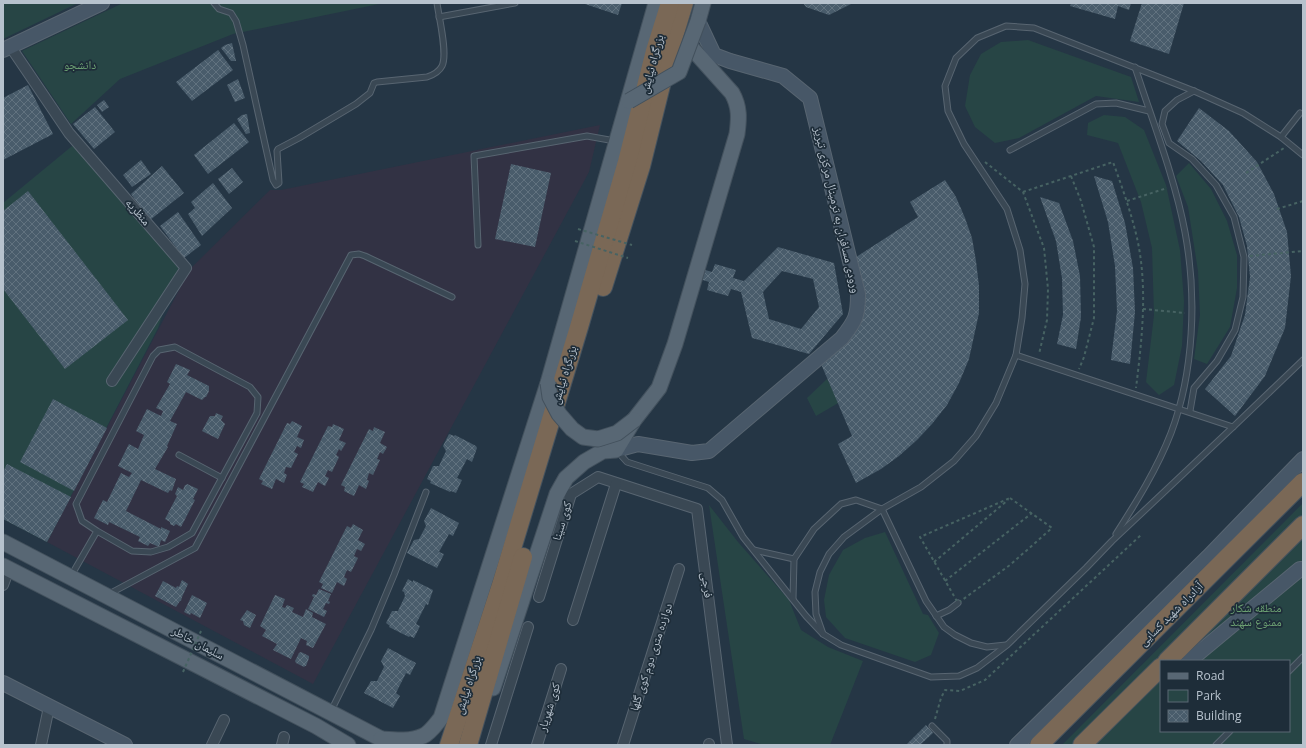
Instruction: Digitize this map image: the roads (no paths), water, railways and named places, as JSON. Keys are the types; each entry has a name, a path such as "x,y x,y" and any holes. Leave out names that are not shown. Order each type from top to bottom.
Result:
{"highway":[{"name":"بزرگراه نیایش","path":"449,745 502,585 627,162 655,52 670,3"},
{"name":"بزرگراه نیایش","path":"468,745 588,337 641,166 669,53 684,3"},
{"name":"آزادراه شهید کسایی","path":"1039,745 1303,482"},
{"path":"1168,660 1303,525"},
{"path":"1082,745 1154,678 1160,669"}],"main road":[{"name":"بزرگراه نیایش","path":"387,742 423,736 430,732 440,718 548,383 656,3"},
{"path":"629,101 679,72 703,3"},
{"path":"478,711 493,689 560,489 566,478 584,462 603,451 616,450 634,420 659,388 675,344 737,134 740,116 736,100 732,93 689,45"},
{"path":"548,383 550,397 559,414 572,429 583,437 598,439 617,433 634,420"},
{"name":"سلیمان خاطر","path":"3,542 387,742"},
{"name":"سلیمان خاطر","path":"6,568 316,726 348,745"}],"street":[{"path":"6,48 102,3"},
{"name":"ورودی مسافران به ترمینال مرکزی تبریز","path":"616,450 638,444 692,453 709,451 842,338 852,325 858,312 858,294 810,98 784,76 714,55 698,21"},
{"name":"منظریه","path":"6,48 69,133 186,268 112,381"},
{"path":"1017,745 1208,557 1303,459"},
{"name":"کوی سینا","path":"538,597 571,494 598,477 616,484"},
{"path":"573,620 616,484"},
{"name":"فرجی","path":"616,484 697,509 727,745"},
{"path":"3,585 6,568"},
{"name":"دوازده متری دوم کوی گلها","path":"623,745 679,569"},
{"path":"1190,660 1300,569 1303,569"},
{"path":"491,745 528,627"},
{"name":"کوی شهریار","path":"537,745 561,669"},
{"path":"3,683 125,745"},
{"path":"41,745 49,707"},
{"path":"212,745 224,720"}],"lane":[{"path":"214,3 219,9 231,13 236,21 243,45 273,180 276,185 279,183 278,149 356,104 370,93 376,82 427,77 440,69 443,65 445,56 436,3"},
{"path":"439,17 515,3"},
{"path":"823,634 816,614 815,592 820,572 829,554 844,537 882,510 921,487 954,461 976,436 996,403 1016,355 1022,318 1024,284 1020,250 1007,209 964,144 948,111 945,86 956,58 977,38 1006,26 1034,28 1135,67 1243,113 1281,137 1303,155"},
{"path":"1112,541 1151,476 1171,432 1179,408 1189,359 1192,313 1191,272 1185,232 1174,186 1135,67"},
{"path":"1190,411 1194,388 1217,361 1234,330 1243,297 1244,257 1234,217 1216,185 1192,159 1169,144 1162,124 1165,111 1177,100 1194,91"},
{"path":"1010,150 1096,104 1116,103 1149,110"},
{"path":"1281,137 1300,113"},
{"path":"478,245 474,156 587,136 618,141"},
{"path":"106,595 195,548 352,255 359,254 365,256 452,297"},
{"path":"175,347 250,387 258,397 257,413 192,533 168,547 151,552 132,550 97,531 82,521 76,504 153,356 159,350 175,347"},
{"path":"1016,355 1233,426"},
{"path":"616,450 627,462 708,488 722,500 743,537 823,634 841,645 931,677 958,676 977,668 1007,645 1112,541 1303,360"},
{"path":"179,455 222,478"},
{"path":"330,712 371,630 426,492"},
{"path":"793,599 794,559 814,529 841,504 856,500 882,510 926,601 944,627 971,644 988,648 1007,645"},
{"path":"71,577 97,531"},
{"path":"754,550 794,559"},
{"path":"936,616 949,610 958,603"},
{"path":"1290,670 1303,657"},
{"path":"932,726 947,741 947,745"},
{"path":"1216,745 1229,732"}],"park label":[{"name":"دانشجو","path":"80,65"},
{"name":"منطقه شکار ممنوع سهند","path":"1256,615"}]}
